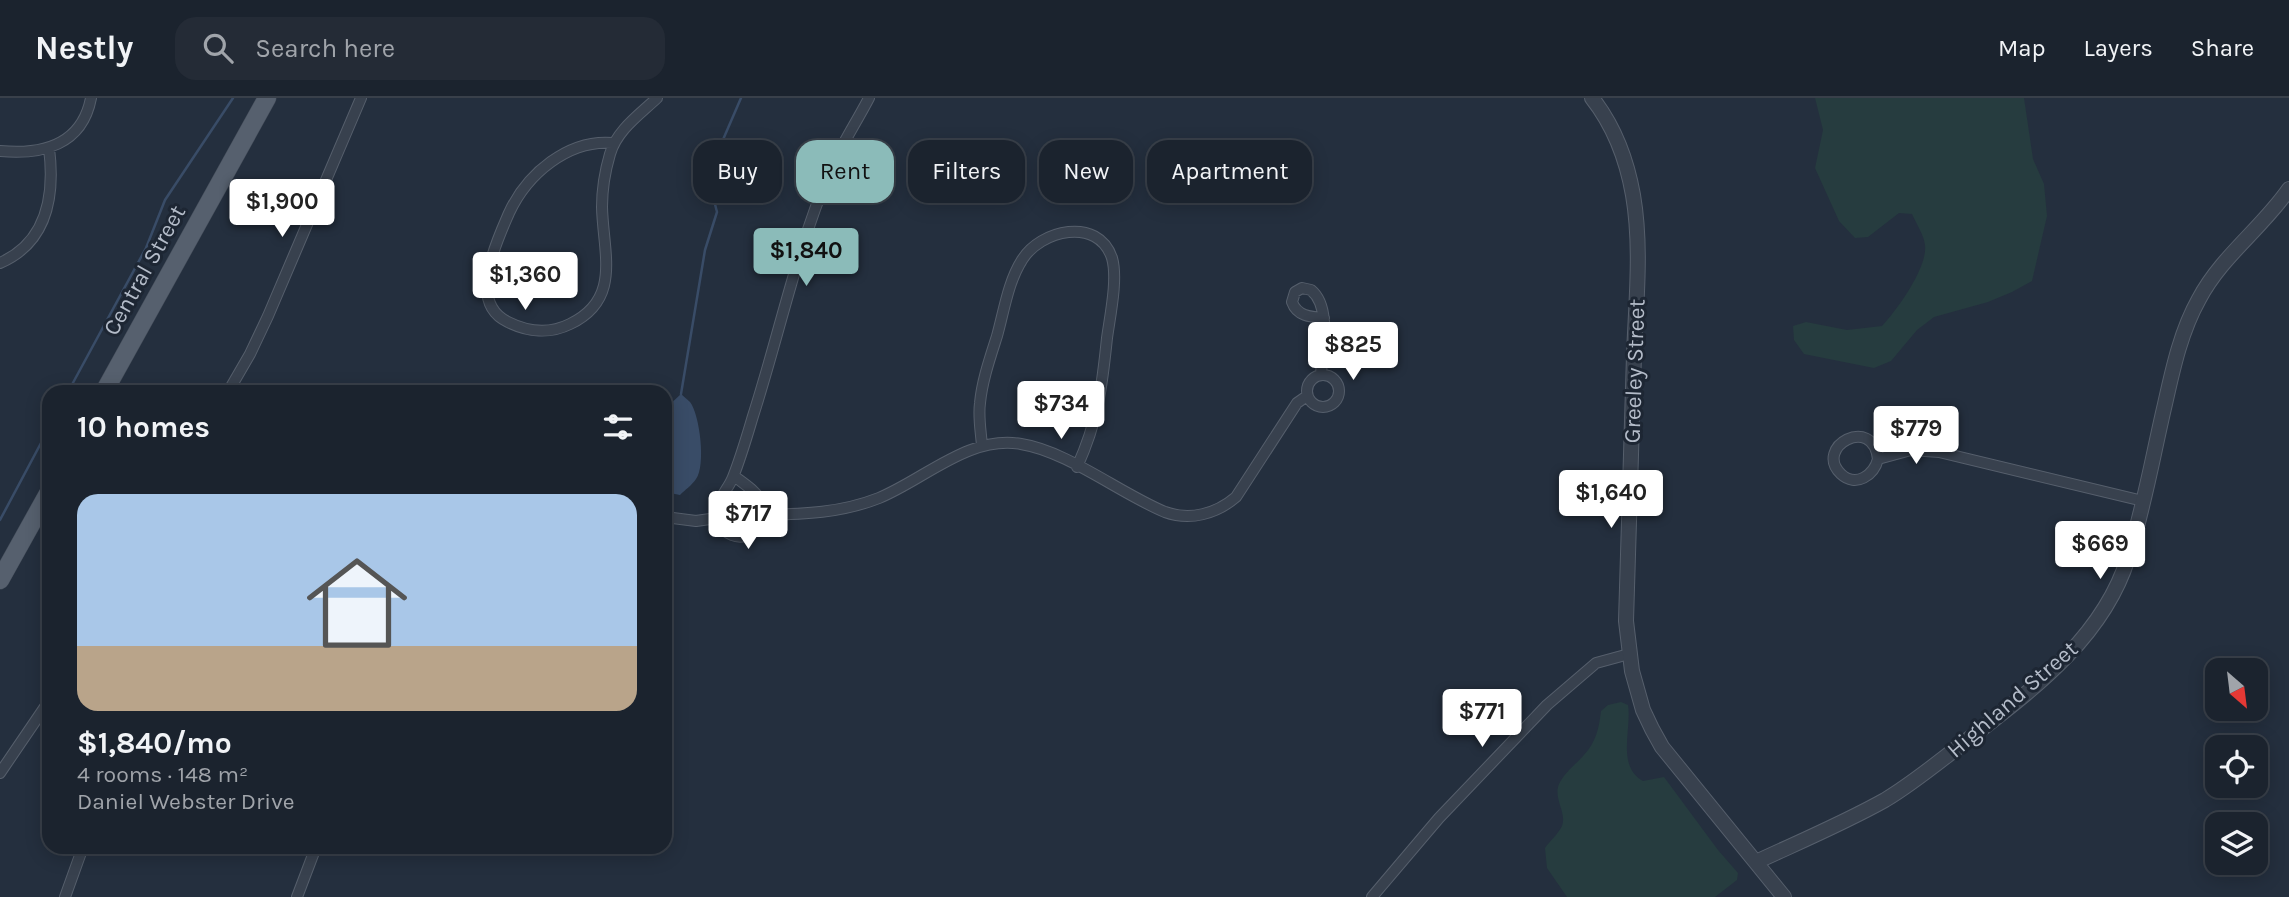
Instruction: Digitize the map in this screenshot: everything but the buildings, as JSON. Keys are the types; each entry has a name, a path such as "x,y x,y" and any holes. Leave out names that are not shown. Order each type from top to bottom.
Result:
{"main road":[{"name":"Central Street","path":"108,385 267,98"},
{"path":"0,580 42,505"}],"street":[{"path":"0,151 24,152 49,148 62,142 77,130 87,114 91,98"},
{"path":"233,385 268,316 360,98"},
{"path":"613,144 596,144 570,152 535,174 522,189 508,216 487,275 490,306 504,320 534,331 554,330 582,317 597,303 607,274 602,195 607,164 613,144 621,132 657,98"},
{"path":"734,476 760,499 764,515 758,529 744,536 729,534 721,527 717,518 719,502 734,476 791,284 829,172 869,98"},
{"name":"Greeley Street","path":"1592,98 1606,119 1623,156 1636,217 1637,280 1626,621 1632,671 1643,710 1662,747 1784,897"},
{"path":"0,263 21,251 41,228 51,189 49,148"},
{"name":"Highland Street","path":"1756,862 1902,789 2017,701 2063,660 2091,629 2113,594 2128,557 2173,368 2190,316 2211,279 2268,218 2289,189"},
{"path":"982,446 979,412 982,388 1021,261 1035,245 1051,236 1070,231 1089,234 1098,239 1109,252 1114,276 1100,402 1093,430 1077,467"},
{"path":"1321,375 1324,318"},
{"path":"1321,375 1335,382 1339,391 1329,406 1313,404 1307,396 1308,384 1321,375"},
{"path":"764,515 817,513 858,505 908,484 965,453 982,446 1003,443 1021,444 1046,451 1173,515 1190,517 1204,514 1224,507 1236,497 1297,403 1307,396"},
{"path":"1856,436 1869,441 1877,452 1878,459 1872,473 1859,480 1852,480 1839,472 1834,459 1838,446 1856,436"},
{"path":"1878,459 1911,450 1939,452 2143,501"},
{"path":"672,518 696,521 717,518"},
{"path":"1372,897 1439,818 1547,705 1596,663 1629,654"},
{"path":"0,773 42,711"},
{"path":"65,897 80,854"},
{"path":"297,897 313,854"}],"green space":[{"path":"1815,98 2024,98 2033,159 2044,184 2047,216 2032,281 1988,302 1934,317 1917,330 1891,361 1874,368 1804,354 1794,340 1793,326 1806,322 1847,330 1882,326 1910,288 1925,254 1923,237 1912,214 1899,213 1868,237 1855,238 1839,221 1815,168 1823,130"},
{"path":"1621,702 1628,705 1627,757 1635,774 1643,781 1664,777 1738,873 1737,880 1715,897 1567,897 1547,868 1545,848 1563,821 1558,795 1559,784 1594,740 1601,711 1608,705"}],"water":[{"path":"681,394 690,402 697,418 701,452 696,479 680,495 672,493 672,402"}],"waterway":[{"path":"72,385 146,248 165,200 233,98"},
{"path":"681,394 705,250 717,212 710,185 722,142 741,98"},
{"path":"0,520 42,441"}]}
